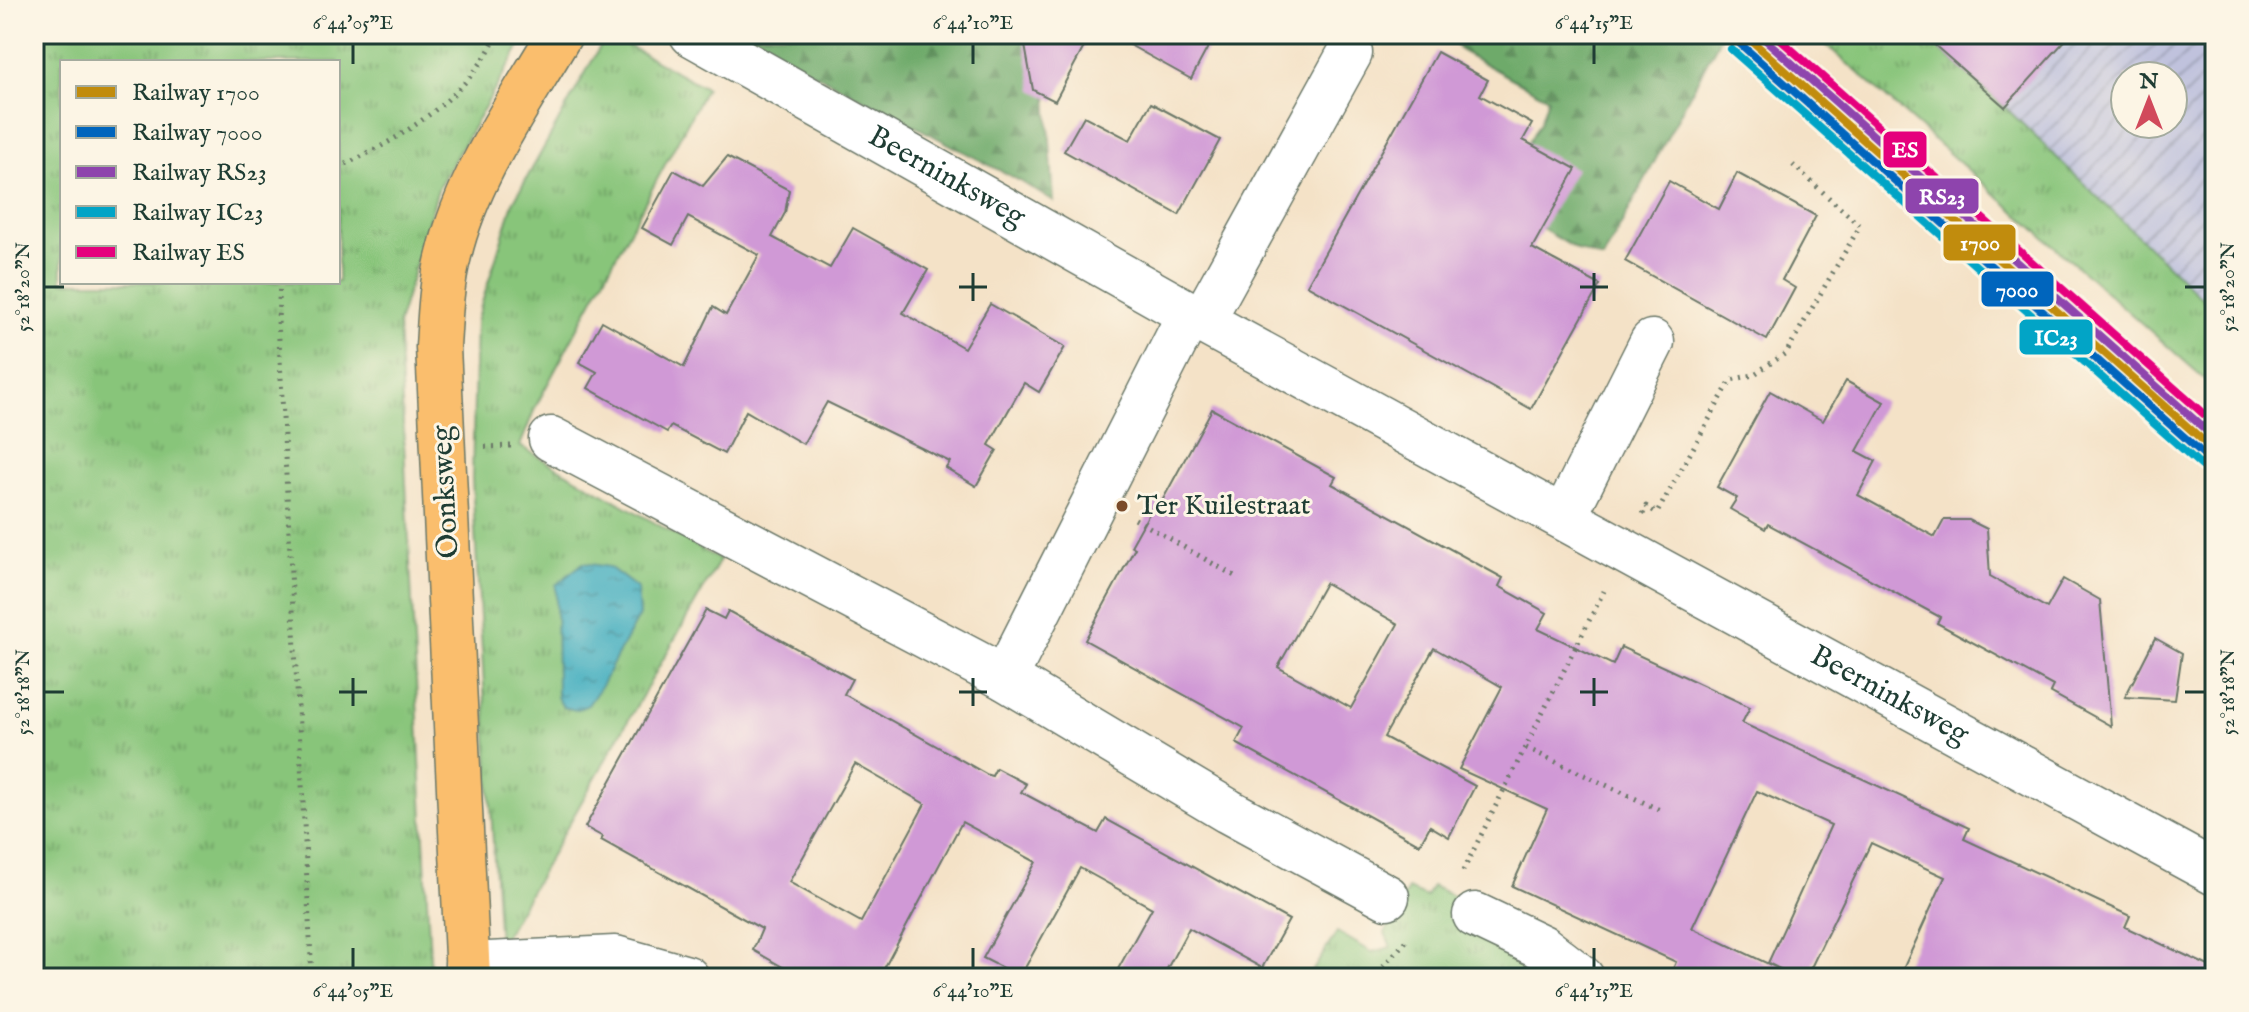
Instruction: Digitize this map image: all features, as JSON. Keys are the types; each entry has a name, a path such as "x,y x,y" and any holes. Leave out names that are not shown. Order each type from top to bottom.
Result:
{"main road":[{"name":"Oonksweg","path":"467,971 438,347 449,253 484,162 560,34"}],"street":[{"name":"Beerninksweg","path":"692,34 1196,317 2215,873"},
{"path":"1005,678 1096,498 1196,317 1350,53"},
{"path":"1564,517 1652,342"},
{"path":"551,439 1005,678 1228,811 1387,897"},
{"path":"1475,915 1542,947 1582,978"},
{"path":"467,971 615,958 687,978"}],"path":[{"path":"340,166 385,146 434,110 477,69 496,34"},
{"path":"280,284 278,320 312,978"},
{"path":"444,448 512,446 551,439"},
{"path":"1096,498 1238,578"},
{"path":"1526,748 1660,810"}],"shaded area":[{"path":"1836,34 2215,34 2215,372"}],"green space":[{"path":"34,34 527,34 439,186 398,324 431,978 34,978"},
{"path":"607,34 706,88 536,406 520,446 720,560 499,946 472,479 476,322 513,203"},
{"path":"739,34 1043,34 1054,202 1020,181"},
{"path":"1452,34 1722,34 1603,259 1578,250 1503,206 1499,195 1540,122 1548,98 1461,51 1453,42"},
{"path":"1814,34 1922,34 2005,107 2215,311 2215,388"},
{"path":"1432,886 1459,899 1450,919 1506,944 1548,978 1308,978 1337,932 1372,952 1391,947 1385,933 1408,889 1426,897"}],"water":[{"path":"583,563 609,567 637,588 639,615 601,686 588,705 576,710 563,707 557,697 556,585"}],"building":[{"path":"1023,34 1091,34 1055,101 1033,90"},
{"path":"1110,34 1215,34 1191,79"},
{"path":"1922,34 2071,34 2005,107"},
{"path":"1437,52 1488,80 1480,95 1532,124 1523,140 1576,169 1532,248 1600,285 1531,409 1307,285"},
{"path":"1151,103 1220,140 1179,215 1064,151 1084,116 1130,140"},
{"path":"727,157 789,190 785,213 772,237 830,268 853,228 928,270 903,313 964,348 990,304 1065,347 1039,392 1024,383 989,445 997,450 976,486 946,468 950,462 827,402 803,444 746,411 724,454 671,426 667,432 588,388 597,372 579,362 602,321 684,367 713,307 726,315 759,255 688,217 673,245 642,228 674,170 703,186"},
{"path":"1737,173 1816,216 1782,280 1795,288 1767,340 1625,261 1669,181 1719,209"},
{"path":"1846,381 1884,402 1857,451 1876,461 1858,495 1935,537 1944,520 1969,520 1987,529 1990,576 2047,608 2063,579 2100,600 2111,726 2050,692 2053,686 1937,623 1940,617 1768,524 1765,529 1730,509 1737,498 1717,487 1770,391 1823,421"},
{"path":"1212,409 1336,477 1332,484 1503,578 1499,586 1547,613 1538,629 1613,665 1621,647 1750,707 1742,723 1969,828 1964,839 2130,916 2125,927 2215,969 2215,978 1899,978 1945,877 1871,843 1806,978 1669,978 1676,962 1512,886 1547,809 1459,769 1502,687 1434,648 1384,737 1475,786 1449,837 1430,826 1420,844 1236,743 1244,728 1085,640 1135,548 1131,546 1156,501 1161,503","holes":["1325,583 1398,624 1351,708 1278,667","1757,791 1831,825 1768,963 1792,975 1692,928"]},
{"path":"706,610 724,619 728,611 852,679 844,694 988,775 992,776 996,768 1026,784 1021,792 1098,833 1106,819 1289,920 1262,968 1189,928 1162,978 1113,978 1152,908 1080,868 1020,977 983,958 1036,862 962,822 879,978 802,978 753,950 762,929 601,840 603,837 585,827","holes":["855,764 925,804 861,922 789,882"]},
{"path":"2155,638 2182,653 2175,700 2125,697"}],"rail line":[{"name":"1700","path":"1744,34 2215,451"},
{"name":"RS23","path":"1759,34 2215,438"},
{"name":"ES","path":"1774,34 2215,424"},
{"name":"7000","path":"1737,41 2208,458"},
{"name":"IC23","path":"1731,49 2202,466"}],"place":[{"name":"Ter Kuilestraat","path":"1122,506"}]}
